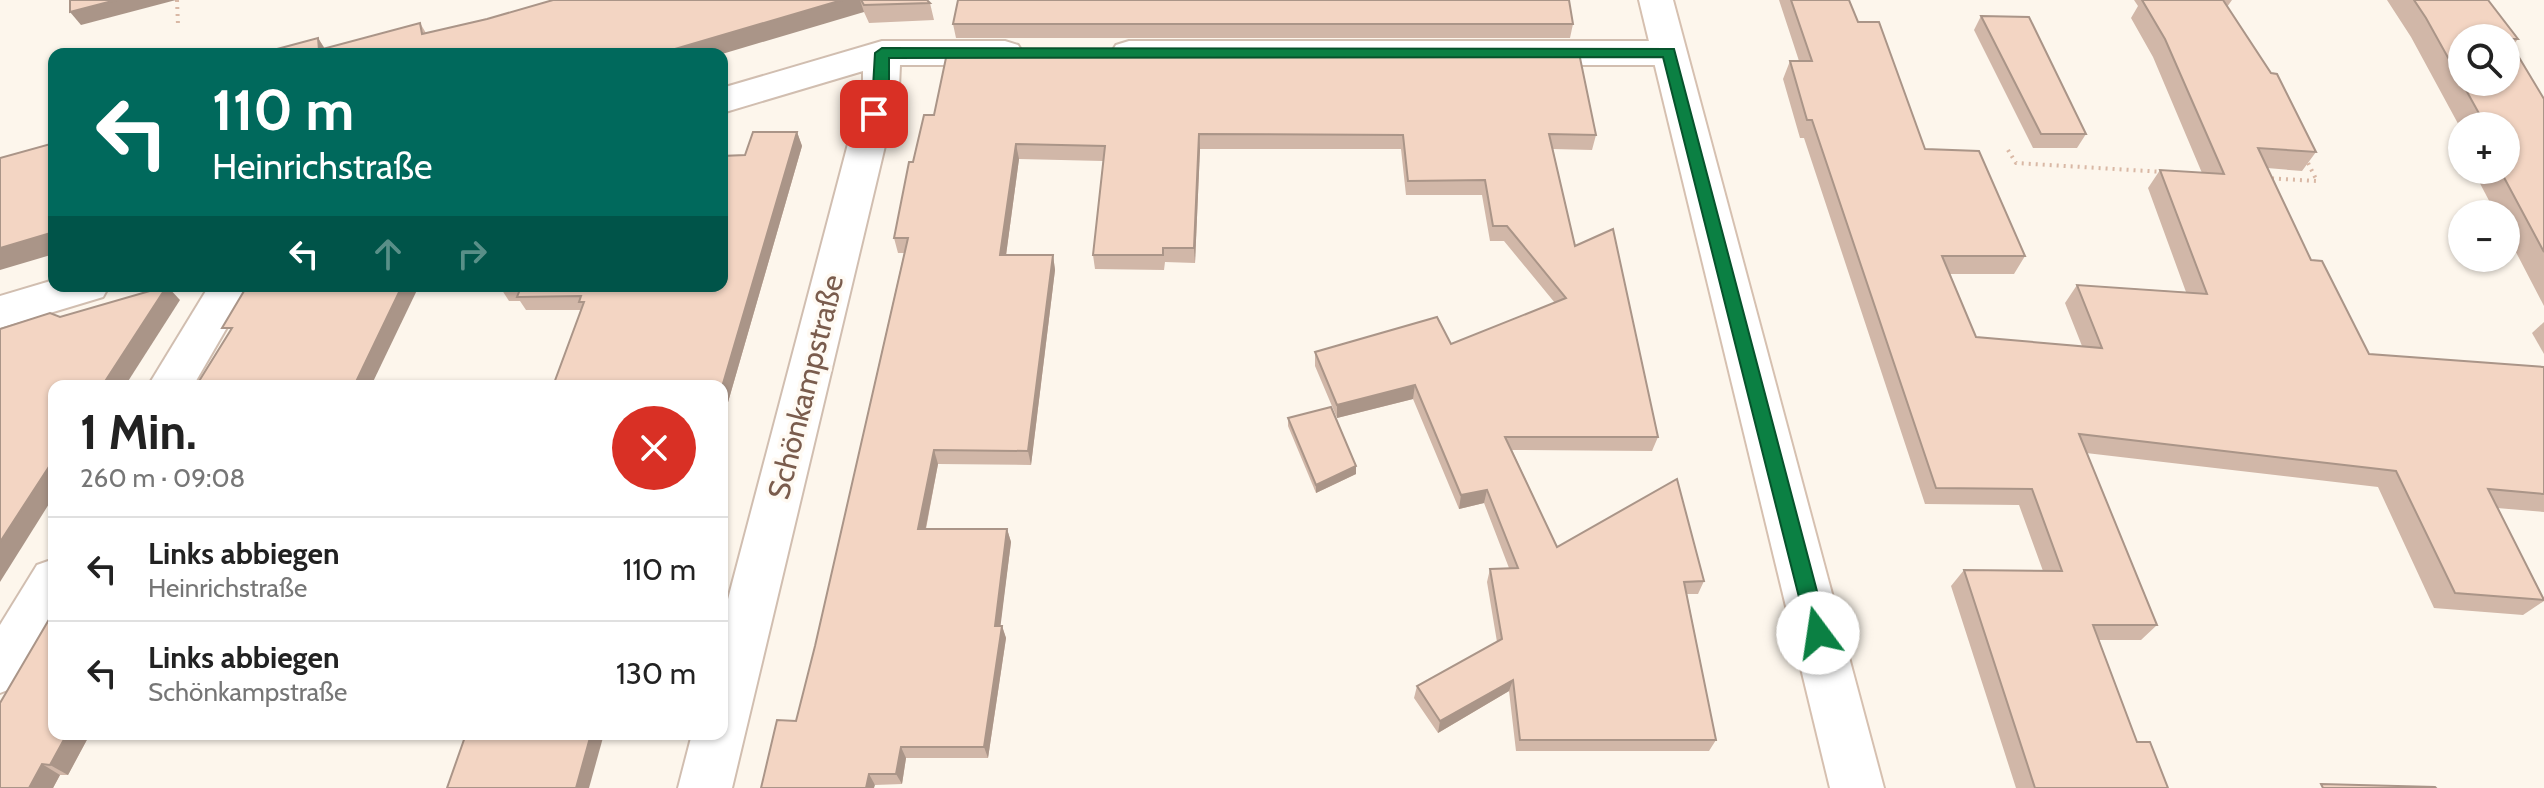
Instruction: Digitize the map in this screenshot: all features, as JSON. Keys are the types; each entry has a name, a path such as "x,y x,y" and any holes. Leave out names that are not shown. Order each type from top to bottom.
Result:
{"street":[{"path":"1656,0 1857,788"},
{"path":"728,99 882,53 1042,53"},
{"name":"Schönkampstraße","path":"728,696 881,87 882,53"},
{"path":"1090,53 1669,53"},
{"path":"0,312 68,292"},
{"path":"174,380 226,292"},
{"path":"0,670 48,590"},
{"path":"705,788 717,740"}],"path":[{"path":"177,0 178,25"},
{"path":"2270,190 2264,178 2317,181 2300,147"},
{"path":"2008,150 2016,163 2171,172"}],"building":[{"path":"70,0 116,0 70,12"},
{"path":"553,0 842,0 678,48 326,48 420,23 422,34"},
{"path":"861,0 927,0 930,3 864,5"},
{"path":"958,0 1569,0 1573,24 953,24"},
{"path":"1791,0 1849,0 1858,22 1879,22 1925,149 1979,151 2025,256 1942,256 1976,337 2102,348 2077,285 2207,294 2160,170 2224,174 2165,39 2142,0 2223,0 2271,73 2277,74 2316,152 2258,148 2311,260 2322,261 2369,354 2544,367 2544,494 2488,489 2544,600 2455,593 2396,471 2079,434 2157,625 2093,625 2137,742 2150,742 2168,788 2035,788 1964,570 2062,571 2032,489 1936,488 1812,120 1807,120 1790,61 1812,61"},
{"path":"2414,0 2488,0 2506,24 2448,24 2448,58"},
{"path":"1981,16 2029,17 2086,134 2041,134"},
{"path":"318,38 319,48 281,48"},
{"path":"947,53 1579,53 1596,135 1549,134 1575,246 1613,229 1658,437 1505,437 1557,547 1677,479 1704,581 1684,582 1716,740 1520,740 1513,680 1440,721 1417,686 1502,639 1490,569 1518,568 1487,490 1461,495 1415,385 1337,405 1315,352 1437,317 1451,344 1566,298 1507,226 1493,226 1485,180 1408,181 1403,135 1199,134 1194,248 1163,248 1163,255 1093,255 1105,146 1016,144 1000,255 1053,255 1028,451 934,450 918,529 1007,529 995,626 1002,626 984,747 901,747 896,774 869,774 866,788 761,788 777,720 796,721 815,646 908,238 894,238 909,162 913,162 924,115 934,115"},
{"path":"2520,59 2544,99 2544,252 2520,207 2520,200 2516,200 2508,184 2520,184 2520,112 2478,112 2469,96 2520,96"},
{"path":"753,132 797,132 724,380 555,380 584,302 579,302 581,296 517,297 519,292 728,292 728,156 745,155"},
{"path":"48,145 48,234 0,248 0,158"},
{"path":"146,292 163,292 106,380 48,380 48,468 0,542 0,329 50,313 60,317"},
{"path":"243,292 399,292 357,380 200,380 232,328 222,328"},
{"path":"1331,407 1356,466 1316,485 1288,418"},
{"path":"48,621 48,740 64,740 50,765 42,764 29,788 0,788 0,703"},
{"path":"464,740 589,740 576,788 447,788"},
{"path":"2321,784 2435,787 2436,788 2323,788"}],"route":[{"path":"874,114 881,87 882,53 1669,53 1818,633"}]}
